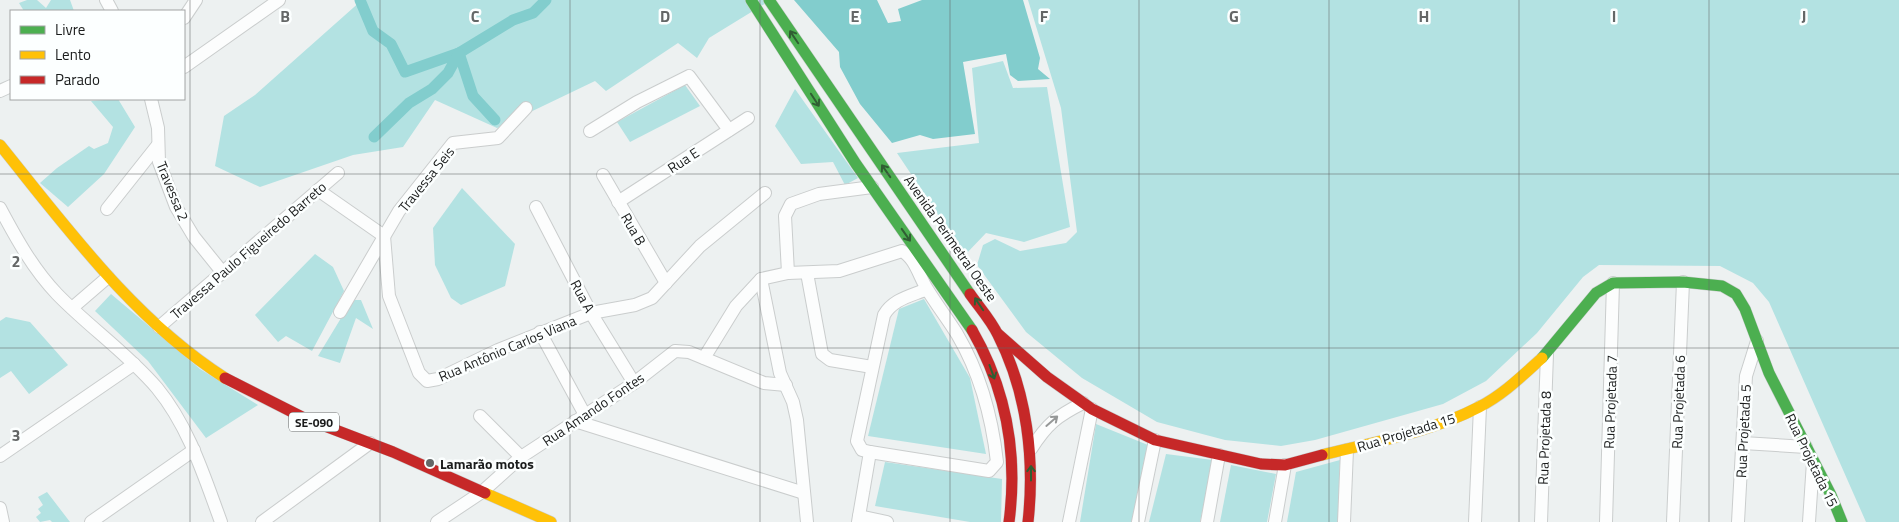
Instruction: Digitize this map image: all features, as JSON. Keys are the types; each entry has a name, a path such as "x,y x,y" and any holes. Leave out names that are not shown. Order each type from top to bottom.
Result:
{"main road":[{"path":"751,0 872,187 969,324 986,355 1002,402 1011,448 1013,489 1009,522"},
{"name":"Avenida Perimetral Oeste","path":"769,0 998,334 1015,374 1031,449 1031,502 1028,522"},
{"name":"SE-090","path":"0,145 108,277 159,327 196,358 246,390 322,426 370,443 551,522"},
{"name":"Rua Projetada 15","path":"998,334 1047,376 1087,406 1155,440 1261,464 1285,465 1438,425 1480,406 1512,386 1547,354 1596,293 1613,283 1683,282 1722,286 1736,294 1745,309 1769,373 1831,495 1842,522"}],"street":[{"path":"185,16 196,0"},
{"path":"185,66 279,0"},
{"path":"590,131 637,102 689,76 729,130"},
{"name":"Travessa 2","path":"151,100 158,128 157,146 159,162 176,207 194,236 223,273"},
{"name":"Travessa Seis","path":"340,312 409,196 453,143 498,138 526,108"},
{"name":"Rua E","path":"618,202 748,118"},
{"path":"107,209 157,146"},
{"name":"Travessa Paulo Figueiredo Barreto","path":"159,327 338,173"},
{"name":"Rua B","path":"603,175 666,283"},
{"path":"788,273 785,216 791,204 819,194 872,187"},
{"path":"318,190 384,236"},
{"name":"Rua Antônio Carlos Viana","path":"384,236 389,296 419,373 425,381 438,379 540,332 591,313 640,303 652,298 700,246 766,193"},
{"name":"Rua A","path":"536,207 591,313 634,383"},
{"path":"0,208 40,274 72,308 134,364 166,401 194,450 221,522"},
{"path":"786,385 764,384 704,358 736,306 761,279 788,273 839,271 902,251 909,254 927,289 957,334 981,386 993,430 997,462 989,471 870,452 862,450 857,441 884,315 888,307 895,302 927,289"},
{"path":"807,273 822,354 830,360 872,367"},
{"path":"72,308 108,277"},
{"path":"761,279 780,373 793,402 797,420 806,522"},
{"name":"Rua Projetada 6","path":"1673,522 1683,282"},
{"name":"Rua Projetada 7","path":"1606,522 1613,283"},
{"path":"540,332 580,418 804,493"},
{"name":"Rua Projetada 5","path":"1738,522 1746,376 1757,341"},
{"name":"Rua Amando Fontes","path":"437,522 482,492 521,457 634,383 678,350 704,358"},
{"name":"Rua Projetada 8","path":"1541,522 1547,354"},
{"path":"0,456 134,364"},
{"path":"1031,449 1044,428 1058,416 1087,406 1069,522"},
{"path":"1475,522 1480,406"},
{"path":"480,416 521,457"},
{"path":"1138,522 1155,440"},
{"path":"262,522 370,443"},
{"path":"1742,443 1806,447"},
{"path":"91,522 194,450"},
{"path":"1344,522 1347,450"},
{"path":"870,452 858,519 887,522"},
{"path":"1207,522 1219,455"},
{"path":"1809,522 1813,462"},
{"path":"1275,522 1285,465"},
{"path":"0,508 3,522"}],"shaded area":[{"path":"27,0 37,0 46,8 51,0 70,0 74,10 23,10 19,3"},
{"path":"362,0 771,0 709,38 697,58 678,43 606,91 595,81 497,128 435,100 403,147 353,155 260,187 215,166 224,116 255,95"},
{"path":"794,0 877,0 888,23 901,21 898,9 922,0 1023,0 1040,58 1038,69 1050,79 1018,81 1010,75 1006,54 963,62 975,134 933,139 920,135 892,143 860,104 840,67 839,52"},
{"path":"1028,0 1899,0 1899,522 1866,522 1769,302 1753,283 1720,266 1599,265 1583,277 1537,333 1486,381 1443,404 1315,440 1281,446 1225,440 1157,422 1082,378 1026,332 977,265 983,245 995,239 1020,251 1066,243 1077,232 1061,108"},
{"path":"1003,61 1013,88 1047,87 1070,227 1024,242 986,233 965,255 897,153 979,143 972,68"},
{"path":"685,85 700,106 630,142 617,122"},
{"path":"795,89 858,178 845,185 833,162 801,164 775,126"},
{"path":"119,100 135,127 104,174 68,207 40,183 57,168 89,146 94,149 108,143 113,127 91,101"},
{"path":"462,188 515,244 505,286 461,305 451,298 435,265 433,228"},
{"path":"315,254 333,267 344,291 312,351 286,336 278,342 255,315"},
{"path":"111,294 200,369 258,405 206,438 148,361 95,311"},
{"path":"924,299 970,378 986,454 868,436 899,309"},
{"path":"352,300 361,300 373,329 356,318 340,363 318,356"},
{"path":"6,317 30,322 68,365 29,394 11,371 0,378 0,321"},
{"path":"1096,424 1148,445 1134,522 1080,522"},
{"path":"1166,454 1213,460 1200,522 1149,522"},
{"path":"1340,460 1338,522 1287,522 1296,472"},
{"path":"885,462 1002,479 1001,522 970,522 875,506"},
{"path":"1231,465 1276,474 1267,522 1220,522"},
{"path":"47,492 70,522 52,522 50,520 40,522 36,517 41,513 38,509 43,505 38,497"}],"waterway":[{"path":"360,0 373,31 391,44 405,72 459,53 513,20 533,13 546,0"},
{"path":"459,53 473,96 495,120"},
{"path":"374,137 409,103 432,89 448,73 459,53"}],"traffic: fast":[{"path":"751,0 856,164 972,330"},
{"path":"769,0 970,294"},
{"path":"1542,358 1596,293 1613,283 1683,282 1722,286 1736,294 1745,309 1769,373 1831,495 1842,522"}],"traffic: slow":[{"path":"0,145 77,240 131,301 192,355 225,378"},
{"path":"1322,455 1402,436 1461,416 1496,397 1542,358"},
{"path":"485,493 551,522"}],"traffic: jam":[{"path":"970,294 995,329 1016,379 1022,403 1029,450 1030,498 1028,522"},
{"path":"972,330 984,352 993,375 1007,423 1012,472 1009,522"},
{"path":"998,334 1047,377 1092,409 1155,440 1261,464 1285,465 1322,455"},
{"path":"225,378 304,418 393,452 485,493"}],"place":[{"name":"Lamarão motos","path":"430,463"}]}
